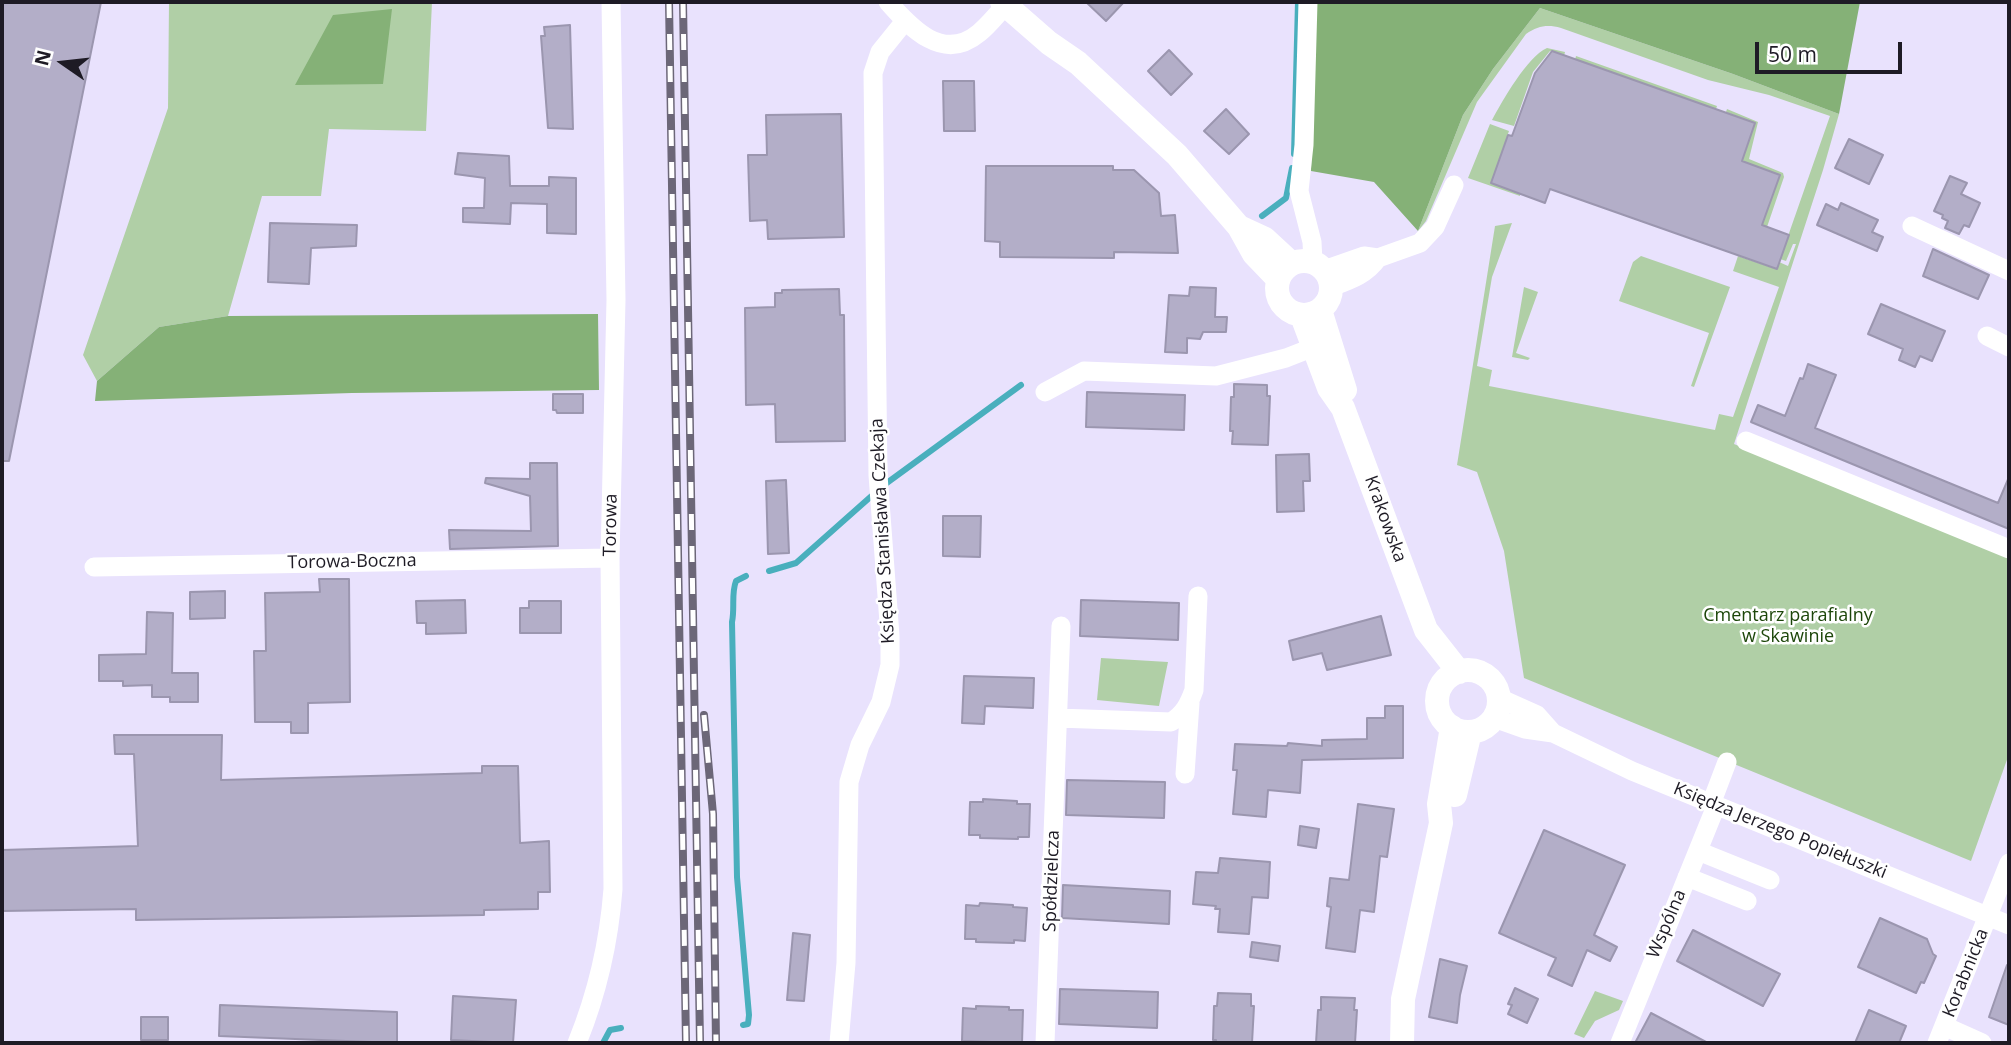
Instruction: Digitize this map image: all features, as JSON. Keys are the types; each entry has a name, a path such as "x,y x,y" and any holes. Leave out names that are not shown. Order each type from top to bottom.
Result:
{"main road":[{"path":"1010,3 1049,43 1078,63 1177,155 1239,227 1254,254 1307,272 1326,303 1311,313 1286,309 1277,296 1307,272"},
{"name":"Krakowska","path":"1311,313 1314,347 1329,388 1343,408 1426,629 1427,657 1450,678"},
{"name":"Krakowska","path":"1311,313 1344,382 1346,396 1343,408"},
{"path":"1468,670 1486,675 1497,689 1496,708 1479,730 1461,729 1445,721 1437,703 1450,678 1468,670"},
{"path":"1402,1043 1403,999 1441,823 1439,804 1461,729"}],"street":[{"name":"Torowa","path":"576,1043 603,959 612,900 610,558 616,300 611,2"},
{"path":"888,2 919,34 932,41 954,43 966,41 978,34 1010,3"},
{"path":"1308,2 1304,145 1299,191 1312,242 1307,272 1362,275 1378,258 1420,243 1436,228 1454,186"},
{"name":"Księdza Stanisława Czekaja","path":"839,1043 846,963 849,782 860,745 881,702 890,665 878,475 873,73 880,52 905,21"},
{"path":"1912,226 2009,271"},
{"path":"1987,336 2009,346"},
{"path":"1045,392 1084,371 1216,376 1286,358 1314,347"},
{"path":"1746,441 2009,549"},
{"name":"Torowa-Boczna","path":"94,567 610,558"},
{"path":"1185,774 1190,703 1194,690 1198,596"},
{"name":"Spółdzielcza","path":"1045,1043 1061,626"},
{"path":"1058,718 1171,722 1180,716 1190,703"},
{"name":"Księdza Jerzego Popiełuszki","path":"1496,708 1537,715 1553,733 1632,771 2009,925"},
{"name":"Wspólna","path":"1620,1043 1698,851 1727,762"},
{"path":"1698,851 1770,880"},
{"name":"Korabnicka","path":"1941,1035 2009,863"},
{"path":"1687,877 1747,901"},
{"path":"1941,1035 1982,1043"}],"green space":[{"path":"169,2 432,2 426,131 329,129 321,196 262,196 228,316 159,327 97,381 83,355 168,108"},
{"path":"1316,2 1860,2 1839,114 1733,74 1540,8 1493,69 1463,115 1418,231 1374,182 1311,171"},
{"name":"Cmentarz parafialny w Skawinie","path":"1540,8 1733,74 1839,114 1734,444 2009,556 2009,754 1971,861 1524,678 1504,551 1477,472 1457,465 1495,226 1512,223 1492,277 1477,366 1492,370 1489,386 1715,430 1719,414 1733,417 1779,287 1733,271 1738,256 1776,269 1779,262 1788,266 1796,244 1793,244 1786,261 1780,259 1830,116 1769,95 1708,80 1561,28 1539,28 1526,34 1477,102 1426,221 1418,231 1463,115 1493,69"},
{"path":"392,9 383,84 295,85 333,15"},
{"path":"1547,48 1565,52 1564,56 1550,51 1533,72 1514,126 1492,120 1524,69"},
{"path":"1576,56 1717,106 1716,109 1575,60"},
{"path":"1727,109 1758,122 1749,159 1783,173 1767,227 1762,225 1780,175 1742,161 1755,123 1726,112"},
{"path":"1490,124 1509,131 1491,183 1520,196 1468,178"},
{"path":"1641,256 1730,287 1694,387 1691,386 1709,333 1619,301 1633,262"},
{"path":"1524,287 1538,292 1516,353 1530,358 1528,360 1512,357"},
{"path":"598,314 599,390 352,393 95,401 97,381 159,327 228,316"},
{"path":"1101,658 1168,662 1159,706 1097,700"},
{"path":"1595,991 1623,1001 1619,1010 1595,1021 1584,1038 1574,1034"}],"building":[{"path":"2,2 101,2 9,461 2,461"},
{"path":"1086,2 1124,2 1106,21"},
{"path":"570,25 573,129 548,128 541,36 545,36 544,27"},
{"path":"1169,50 1192,74 1171,95 1148,71"},
{"path":"1552,51 1755,123 1742,161 1780,175 1762,225 1789,235 1777,269 1550,189 1545,203 1491,183 1535,73"},
{"path":"943,81 974,81 975,131 944,131"},
{"path":"1226,109 1249,134 1229,154 1204,131"},
{"path":"841,114 844,237 768,239 767,220 750,221 748,155 767,155 766,115"},
{"path":"1849,139 1883,155 1869,184 1835,168"},
{"path":"458,153 509,156 510,186 549,186 549,177 576,178 576,234 547,233 547,204 511,203 510,224 463,222 463,208 484,208 485,178 455,174"},
{"path":"986,166 1113,166 1113,170 1134,170 1159,193 1161,216 1175,215 1178,253 1114,252 1114,258 1000,257 1000,242 985,241"},
{"path":"1950,176 1967,183 1961,194 1980,203 1969,227 1964,225 1959,234 1945,228 1948,221 1934,211"},
{"path":"1841,203 1878,220 1872,232 1883,237 1877,251 1817,225 1826,204 1838,210"},
{"path":"270,223 357,225 356,246 311,248 309,284 268,282"},
{"path":"1933,249 1989,275 1978,299 1923,276"},
{"path":"1190,287 1216,288 1215,317 1227,317 1226,332 1203,332 1200,339 1187,338 1187,353 1165,352 1169,295 1189,296"},
{"path":"839,289 840,315 844,315 845,441 776,442 775,404 746,405 745,308 775,307 775,293 782,293 782,290"},
{"path":"1881,304 1945,331 1932,361 1920,356 1915,367 1899,360 1903,349 1868,334"},
{"path":"1808,364 1836,375 1815,428 1998,503 2009,477 2009,529 1751,422 1758,405 1785,416"},
{"path":"1234,384 1267,385 1267,396 1270,396 1268,445 1232,444 1231,397 1234,397"},
{"path":"1087,392 1185,395 1184,430 1086,427"},
{"path":"553,394 583,394 583,413 557,413 553,410"},
{"path":"1309,454 1310,481 1303,481 1304,511 1277,512 1276,455"},
{"path":"530,463 557,463 558,546 450,549 449,530 531,531 530,496 485,483 486,478 530,479"},
{"path":"786,480 789,553 768,554 766,481"},
{"path":"943,516 981,516 980,557 943,556"},
{"path":"319,579 349,579 350,702 308,703 308,733 291,733 291,722 255,722 254,651 266,651 265,593 320,592"},
{"path":"225,591 225,618 190,619 190,592"},
{"path":"465,600 466,633 426,634 426,623 417,623 416,601"},
{"path":"1081,600 1179,603 1178,640 1080,636"},
{"path":"529,601 561,601 561,633 520,633 520,608 529,608"},
{"path":"147,612 173,613 172,673 198,673 198,702 170,702 170,697 152,697 152,685 123,686 123,681 99,681 99,655 146,654"},
{"path":"1381,616 1391,655 1327,670 1322,653 1293,660 1289,641"},
{"path":"964,676 1034,678 1033,708 985,706 984,724 962,723"},
{"path":"1385,706 1403,706 1403,758 1302,760 1300,793 1268,790 1266,817 1233,814 1237,770 1233,770 1235,744 1287,746 1288,743 1322,746 1322,740 1367,739 1367,718 1385,718"},
{"path":"114,735 222,735 221,780 482,773 482,766 518,766 520,843 549,841 550,892 538,892 538,909 484,910 484,915 136,920 136,909 2,911 2,850 138,846 134,754 115,754"},
{"path":"1067,780 1165,782 1164,818 1066,815"},
{"path":"983,799 1030,804 1029,837 980,838 980,835 969,835 970,802 983,802"},
{"path":"1358,804 1394,809 1387,857 1380,856 1374,912 1360,910 1355,952 1326,948 1331,907 1327,906 1330,878 1349,880"},
{"path":"1300,826 1319,829 1316,848 1298,845"},
{"path":"1544,830 1625,865 1594,935 1617,947 1610,961 1587,950 1572,986 1548,975 1556,958 1499,933"},
{"path":"1220,858 1270,862 1268,898 1252,897 1249,934 1218,932 1220,909 1215,909 1216,906 1193,904 1196,872 1218,873"},
{"path":"1063,885 1170,891 1169,924 1062,918"},
{"path":"980,903 1027,908 1025,941 976,942 976,939 965,939 966,905 979,906"},
{"path":"1880,918 1927,939 1936,956 1924,983 1921,982 1916,993 1858,967"},
{"path":"1693,930 1780,974 1763,1006 1677,961"},
{"path":"793,933 810,935 804,1001 787,1000"},
{"path":"1252,942 1280,946 1278,961 1250,957"},
{"path":"1440,959 1467,966 1457,1023 1429,1017"},
{"path":"2009,965 2009,1025 1989,1017"},
{"path":"1515,988 1538,999 1527,1023 1508,1014 1512,1005 1508,1004"},
{"path":"1060,989 1158,992 1157,1028 1059,1024"},
{"path":"1218,993 1251,994 1251,1006 1254,1006 1252,1043 1216,1043 1216,1040 1213,1040 1214,1006 1217,1006"},
{"path":"453,996 516,1000 513,1043 451,1040"},
{"path":"1321,997 1355,998 1355,1043 1316,1043"},
{"path":"220,1005 397,1012 397,1043 219,1036"},
{"path":"976,1006 1023,1010 1022,1043 962,1041 963,1008 976,1009"},
{"path":"1869,1010 1906,1026 1899,1043 1855,1043"},
{"path":"1651,1013 1708,1043 1635,1043"},
{"path":"141,1017 168,1017 168,1040 141,1040"}],"waterway":[{"path":"1294,154 1298,2"},
{"path":"1262,216 1286,198 1292,168"},
{"path":"884,485 1021,385"},
{"path":"769,571 796,563 876,492"},
{"path":"743,1025 748,1024 749,1015 737,877 732,622 736,581 746,576"},
{"path":"603,1043 610,1030 621,1028"}],"railway":[{"path":"669,2 686,1043"},
{"path":"683,2 700,1043"},
{"path":"704,715 713,814 716,1043"}]}
